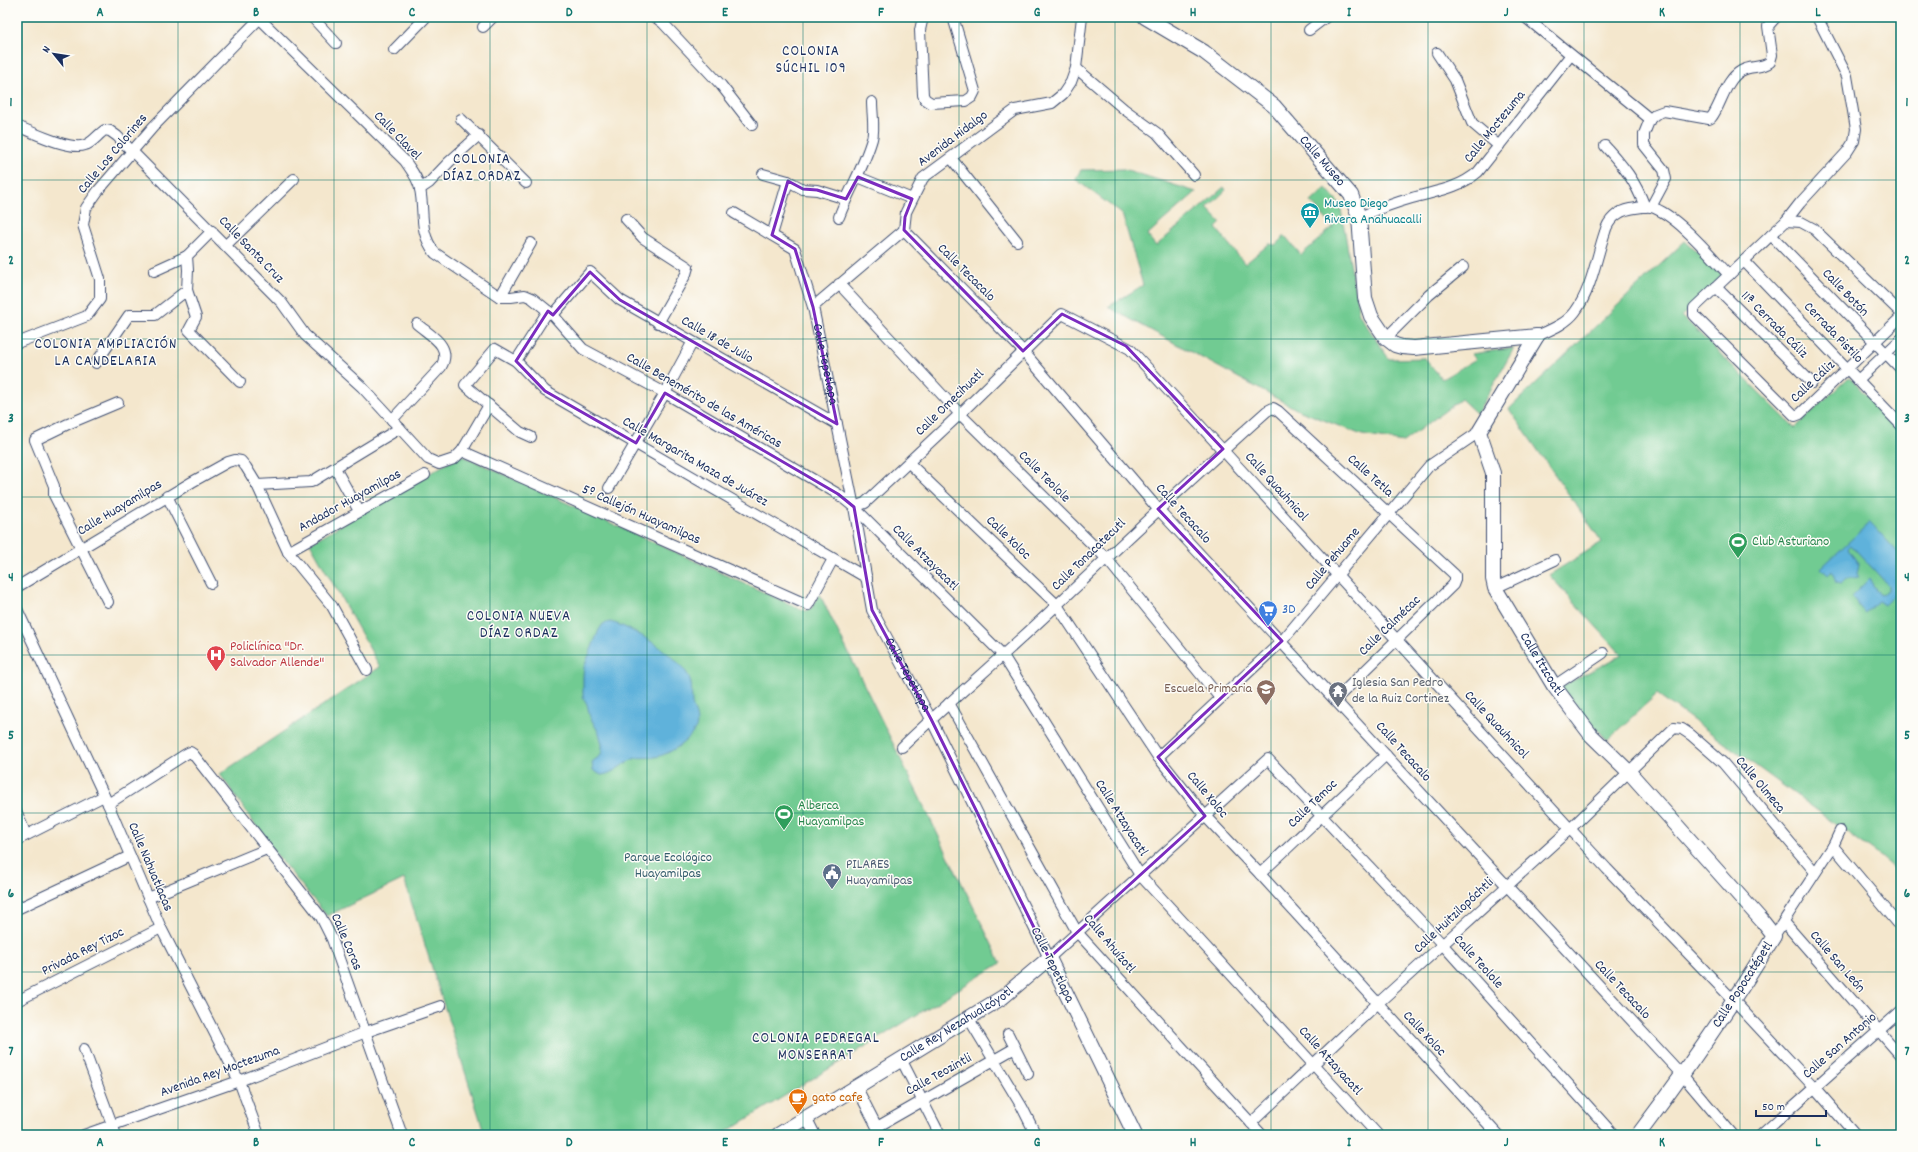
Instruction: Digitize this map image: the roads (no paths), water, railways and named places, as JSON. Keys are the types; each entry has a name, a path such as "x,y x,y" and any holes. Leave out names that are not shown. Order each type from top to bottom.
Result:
{"street":[{"name":"Calle Los Colorines","path":"17,343 88,316 100,299 100,279 83,225 86,208 98,191 169,110 260,17"},
{"name":"Calle Clavel","path":"260,17 405,161 417,178 420,189 423,231 429,245 435,253 500,296"},
{"path":"312,17 336,43"},
{"path":"394,50 426,17"},
{"path":"483,27 492,17"},
{"path":"655,17 663,23 721,85 752,125"},
{"path":"923,17 920,30 923,95 931,103 966,101 972,97 975,91 953,17"},
{"name":"Avenida Hidalgo","path":"904,230 905,217 923,178 1015,110 1055,101 1063,94 1071,82 1076,68 1082,17"},
{"name":"Calle Museo","path":"1145,17 1204,52 1274,106 1352,195 1359,217 1366,298 1371,316 1386,338 1402,348 1414,348 1537,336"},
{"path":"1309,30 1326,17"},
{"path":"1648,207 1666,179 1664,170 1644,145 1644,134 1650,119 1656,114 1664,111 1709,119 1711,118 1722,93 1740,71 1750,67 1764,67 1770,62 1772,55 1768,26 1776,17"},
{"path":"1716,287 1786,221 1800,203 1847,152 1854,141 1856,129 1848,76 1817,17"},
{"path":"1528,18 1570,56 1650,119"},
{"path":"1437,53 1455,80 1472,123 1499,146"},
{"name":"Calle Moctezuma","path":"1359,217 1412,198 1451,188 1469,179 1478,172 1570,56"},
{"path":"1076,68 1124,109 1157,133 1194,175"},
{"path":"840,217 846,199 858,177 872,138 872,102"},
{"path":"461,119 479,135 526,183"},
{"name":"Calle Santa Cruz","path":"17,126 61,143 81,147 88,145 105,130 110,131 226,245 282,303 305,335 362,387 428,459 439,464 454,459 462,451"},
{"path":"420,189 429,183 449,162 479,135"},
{"path":"1605,146 1630,174 1648,207"},
{"path":"951,158 1017,241"},
{"path":"763,174 788,181 803,189 817,190 846,199"},
{"path":"858,177 912,199"},
{"path":"226,245 294,179"},
{"path":"772,235 788,181"},
{"path":"1479,432 1537,336 1562,324 1575,312 1585,295 1602,246 1605,231 1610,222 1618,213 1627,209 1648,207 1671,217 1729,275"},
{"name":"Calle Tepetlapa","path":"734,213 795,249 812,307 837,424 854,507 872,610 931,719 1135,1135"},
{"path":"626,220 643,238 688,267 686,274 658,323"},
{"path":"1786,221 1801,222 1814,229 1901,313"},
{"path":"812,307 904,230"},
{"name":"Calle Tecacalo","path":"904,230 1023,351 1158,508 1683,1076 1733,1135"},
{"path":"154,271 187,256 212,231"},
{"name":"Calle Botón","path":"1770,235 1901,369"},
{"path":"516,361 550,313 532,298 525,295 511,297 500,296 531,243"},
{"path":"187,256 187,290 196,318 189,330 240,382"},
{"name":"Cerrada Pistilo","path":"1744,261 1901,425"},
{"path":"1386,338 1429,295 1463,267"},
{"name":"Calle 18 de Julio","path":"550,313 590,272 620,300 692,343 837,424"},
{"name":"Calle Teolole","path":"839,284 960,414 1106,558 1220,698"},
{"name":"Calle Cáliz","path":"1716,287 1694,308 1694,315 1795,416 1800,414 1901,317"},
{"name":"11ª Cerrada Cáliz","path":"1716,287 1812,383"},
{"path":"96,363 129,315 156,315 187,290"},
{"name":"Calle Benemérito de las Américas","path":"550,313 583,350 665,393 838,494 854,507"},
{"name":"Calle Omecihuatl","path":"854,507 865,504 1062,314"},
{"name":"Calle Quauhnicol","path":"1062,314 1126,346 1223,449 1669,934 1814,1087 1856,1135"},
{"path":"392,420 441,367 445,360 446,353 444,346 417,324"},
{"path":"1858,380 1901,339"},
{"path":"609,488 665,393 692,343"},
{"name":"Calle Margarita Maza de Juárez","path":"488,405 465,385 495,349 516,361 545,391 867,578"},
{"path":"108,602 54,495 54,486 35,440 118,403"},
{"path":"462,451 488,405 520,432 531,438"},
{"name":"Calle Tetla","path":"1267,411 1273,408 1278,411 1451,570"},
{"name":"Calle Tonacatecutl","path":"902,747 1057,605 1158,508 1267,411"},
{"path":"367,670 332,606 288,552 256,485 311,482 400,428"},
{"name":"Calle Pehuame","path":"1158,757 1282,641 1429,466 1479,432"},
{"name":"Calle Itzcoatl","path":"1479,432 1493,473 1493,579 1495,588 1554,686 1591,735 1629,772 1774,936"},
{"name":"5º Callejón Huayamilpas","path":"462,451 808,604 833,558"},
{"name":"Calle Huayamilpas","path":"17,587 167,496 228,462 235,460 241,461 246,466 256,485"},
{"name":"Calle Xoloc","path":"909,463 1057,605 1158,757 1204,816 1260,874 1498,1135"},
{"path":"335,468 359,511"},
{"name":"Andador Huayamilpas","path":"288,552 425,475"},
{"path":"167,496 211,583"},
{"name":"Calle Atzayacatl","path":"854,507 1002,654 1140,875 1378,1135"},
{"path":"1495,588 1555,560"},
{"name":"Calle Calmécac","path":"1336,699 1453,585 1455,575 1451,570"},
{"name":"Calle Nahuatlacas","path":"17,609 106,800 161,928 239,1081 259,1135"},
{"path":"17,634 28,634"},
{"path":"1554,686 1603,653"},
{"name":"Calle Ahuízotl","path":"949,703 1077,932 1262,1135"},
{"name":"Calle Huitzilopóchtli","path":"1251,1123 1377,1004 1571,828 1674,728"},
{"name":"Calle Olmeca","path":"1674,728 1682,729 1691,735 1723,763 1815,872"},
{"name":"Calle Coras","path":"106,800 186,754 190,752 193,754 321,916 332,939 402,1135"},
{"name":"Calle Temoc","path":"1260,874 1386,755"},
{"name":"Calle Teolole","path":"1204,816 1268,758 1443,945 1614,1135"},
{"path":"17,813 22,838 106,800"},
{"path":"1049,958 1204,816"},
{"name":"Calle Popocatépetl","path":"1638,1135 1683,1076 1734,1001 1774,936 1833,846 1840,831"},
{"path":"1833,846 1901,926"},
{"path":"148,898 267,849"},
{"path":"17,909 130,856"},
{"name":"Calle San León","path":"1784,922 1901,1056"},
{"name":"Privada Rey Tizoc","path":"17,1001 161,928"},
{"name":"Calle Rey Nezahualcóyotl","path":"778,1135 807,1120 856,1086 968,1019 1003,996 1049,958"},
{"name":"Avenida Rey Moctezuma","path":"84,1135 239,1081 366,1032 441,1006"},
{"name":"Calle San Antonio","path":"1761,1135 1901,1011"},
{"path":"968,1019 1036,1135"},
{"path":"1008,1034 1028,1074"},
{"name":"Calle Teozintli","path":"879,1131 922,1100 1015,1048"},
{"path":"84,1049 116,1135"},
{"path":"901,1059 940,1135"},
{"path":"856,1086 879,1131"},
{"path":"807,1120 815,1135"}],"water":[{"path":"1870,522 1901,556 1901,588 1884,605 1878,601 1865,613 1851,597 1869,579 1879,594 1882,595 1888,590 1888,585 1851,545 1848,548 1859,565 1857,574 1859,577 1846,579 1841,584 1836,583 1832,571 1828,575 1821,568"},
{"path":"610,622 642,636 676,660 684,669 690,680 692,704 697,725 689,738 678,747 660,756 636,758 611,772 601,775 593,770 592,762 600,756 602,752 602,744 599,733 590,717 587,704 583,697 583,677 584,667 599,630 603,624"}],"place":[{"name":"Museo Diego Rivera Anahuacalli","path":"1310,229"},
{"name":"Club Asturiano","path":"1738,559"},
{"name":"3D","path":"1268,627"},
{"name":"Policlínica \"Dr. Salvador Allende\"","path":"216,672"},
{"name":"Escuela Primaria","path":"1266,706"},
{"name":"Iglesia San Pedro de la Ruiz Cortinez","path":"1338,708"},
{"name":"Alberca Huayamilpas","path":"784,831"},
{"name":"PILARES Huayamilpas","path":"832,890"},
{"name":"gato cafe","path":"798,1115"}],"district":[{"name":"COLONIA SÚCHIL 109","path":"811,60"},
{"name":"COLONIA DÍAZ ORDAZ","path":"482,168"},
{"name":"COLONIA AMPLIACIÓN LA CANDELARIA","path":"106,354"},
{"name":"COLONIA NUEVA DÍAZ ORDAZ","path":"519,626"},
{"name":"COLONIA PEDREGAL MONSERRAT","path":"816,1048"}],"park label":[{"name":"Parque Ecológico Huayamilpas","path":"668,866"}]}
